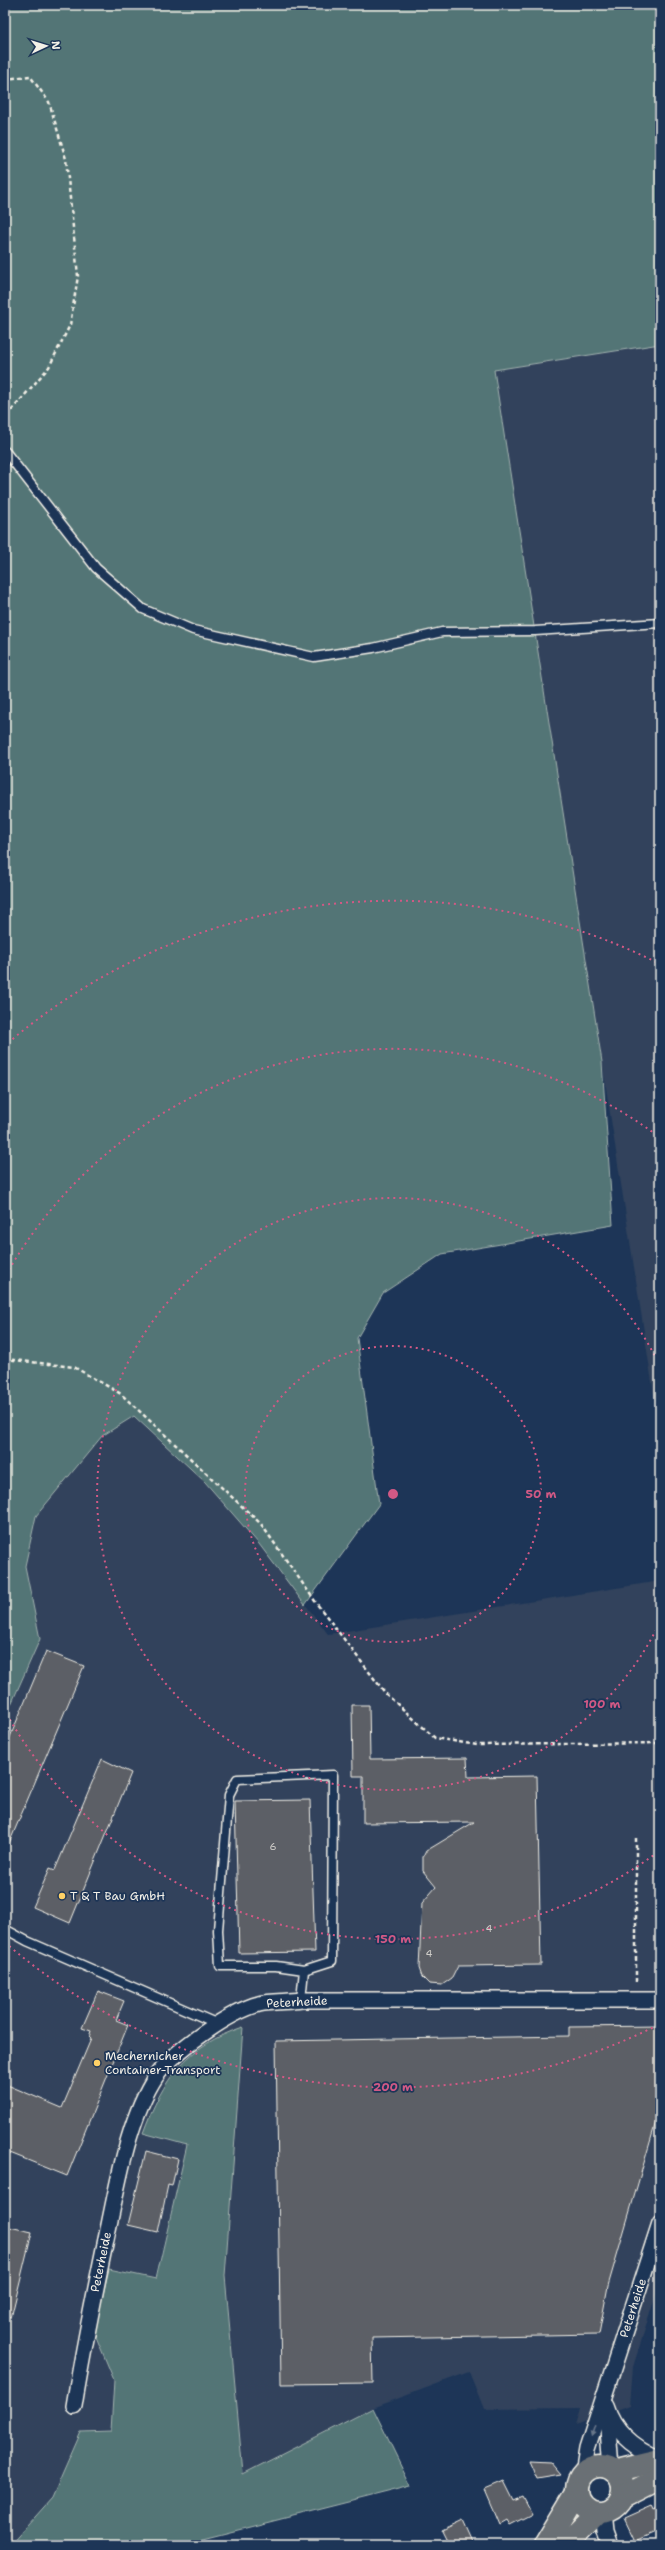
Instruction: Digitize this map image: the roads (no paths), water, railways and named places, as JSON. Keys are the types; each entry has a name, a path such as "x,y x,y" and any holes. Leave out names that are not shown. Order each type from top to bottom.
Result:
{"main road":[{"path":"545,2545 573,2502 580,2483 593,2467 612,2470 660,2460"},
{"path":"612,2470 622,2483 621,2498"},
{"path":"566,2545 601,2512 615,2507 621,2498 660,2478"},
{"path":"580,2483 584,2506 601,2512"}],"street":[{"name":"Peterheide","path":"74,2406 85,2340 120,2173 136,2119 156,2076 185,2046 218,2024 258,2004 301,2000 660,2000"},
{"name":"Peterheide","path":"580,2483 587,2449 606,2399 660,2223"},
{"name":"Peterheide","path":"606,2399 612,2470"},
{"path":"606,2399 619,2432 648,2454 660,2460"},
{"path":"601,2512 611,2545"}],"lane":[{"path":"5,451 96,568 144,609 193,630 314,658 373,648 442,632 535,632 660,623"},
{"path":"333,1775 332,1961 304,1970 276,1966 220,1966 218,1930 229,1795 237,1779 333,1775"},
{"path":"5,1929 27,1941 218,2024"},
{"path":"301,2000 304,1970"}],"place":[{"name":"T & T Bau GmbH","path":"62,1896"},
{"name":"Mechernicher Container-Transport","path":"97,2063"}]}
